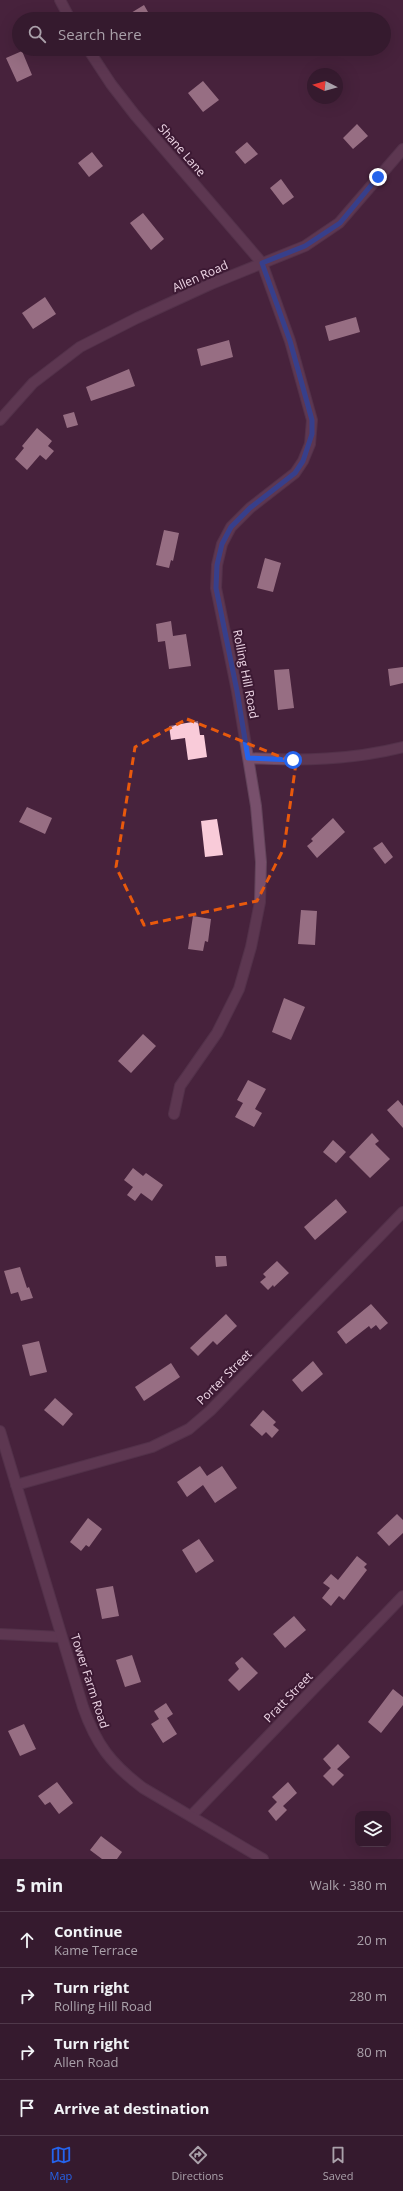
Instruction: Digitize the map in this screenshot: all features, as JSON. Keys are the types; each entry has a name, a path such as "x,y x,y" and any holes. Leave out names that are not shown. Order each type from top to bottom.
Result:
{"street":[{"path":"60,0 66,12"},
{"name":"Shane Lane","path":"93,56 111,84 135,115 262,263"},
{"name":"Allen Road","path":"0,420 33,383 80,347 137,318 262,263 305,246 340,223 403,149"},
{"name":"Rolling Hill Road","path":"174,1114 180,1086 217,1033 239,989 252,947 260,902 261,862 256,806 237,691 216,588 217,565 222,544 231,527 250,508 295,473 303,461 312,434 312,420 290,341 262,263"},
{"path":"248,758 293,760 339,759 403,747"},
{"name":"Porter Street","path":"16,1485 152,1447 189,1429 210,1411 403,1212"},
{"name":"Tower Farm Road","path":"0,1431 83,1707 100,1746 124,1774 143,1788 264,1859"},
{"name":"Pratt Street","path":"191,1816 403,1596"},
{"path":"0,1634 62,1637"}],"highlighted area":[{"path":"187,719 296,763 284,848 257,901 144,925 116,867 135,747"}],"building":[{"path":"144,5 148,12 132,12"},
{"path":"12,55 24,56 32,75 17,82 6,58"},
{"path":"203,81 219,100 203,112 188,93"},
{"path":"357,124 368,136 353,149 343,138"},
{"path":"247,142 258,154 245,164 235,152"},
{"path":"92,152 103,166 89,177 78,163"},
{"path":"281,179 294,197 283,205 270,188"},
{"path":"143,213 164,239 151,250 130,223"},
{"path":"45,297 56,314 33,329 22,313"},
{"path":"356,317 360,332 329,341 325,326"},
{"path":"229,340 233,357 201,366 197,349"},
{"path":"129,369 135,386 91,401 86,387"},
{"path":"74,412 78,425 67,428 63,415"},
{"path":"37,428 52,441 48,446 54,451 46,460 40,455 27,470 15,459 24,448 22,446"},
{"path":"164,530 179,533 173,561 171,560 169,568 156,565"},
{"path":"265,558 281,563 273,592 257,588"},
{"path":"171,621 173,636 186,634 191,666 169,669 165,641 158,642 156,624"},
{"path":"403,667 403,683 390,686 388,669"},
{"path":"289,669 294,708 278,710 274,670"},
{"path":"198,721 200,735 204,735 207,757 188,760 185,738 171,740 169,726"},
{"path":"27,807 52,818 45,834 19,822"},
{"path":"333,818 345,832 317,858 307,846 313,841 311,839"},
{"path":"217,819 223,855 205,857 201,821"},
{"path":"382,842 393,857 385,864 373,848"},
{"path":"301,910 317,911 315,945 298,944"},
{"path":"193,916 211,919 208,942 205,941 203,951 188,949"},
{"path":"284,998 305,1007 291,1040 272,1032"},
{"path":"143,1034 156,1046 131,1073 118,1061"},
{"path":"248,1080 266,1089 255,1109 262,1113 254,1127 235,1117 243,1103 237,1100"},
{"path":"398,1100 403,1106 403,1128 387,1110"},
{"path":"372,1133 379,1141 375,1144 390,1159 370,1178 349,1157"},
{"path":"333,1140 346,1152 336,1163 323,1152"},
{"path":"133,1168 143,1176 146,1173 163,1185 152,1201 141,1193 135,1201 127,1195 133,1187 124,1180"},
{"path":"336,1199 347,1212 315,1240 304,1227"},
{"path":"215,1256 226,1256 227,1266 216,1267"},
{"path":"277,1261 289,1273 274,1287 273,1285 268,1290 260,1282 266,1277 263,1274"},
{"path":"20,1267 27,1288 29,1287 33,1298 21,1301 18,1292 11,1294 4,1271"},
{"path":"371,1304 388,1323 380,1330 376,1325 371,1329 369,1326 346,1344 337,1332"},
{"path":"226,1314 237,1326 217,1345 213,1341 198,1356 190,1348"},
{"path":"39,1341 47,1372 30,1376 22,1345"},
{"path":"313,1361 323,1374 302,1392 292,1380"},
{"path":"171,1363 180,1377 144,1401 135,1387"},
{"path":"55,1398 73,1414 63,1426 44,1410"},
{"path":"263,1410 276,1422 273,1425 279,1430 272,1438 266,1432 262,1436 250,1425"},
{"path":"200,1466 207,1476 222,1466 237,1488 215,1503 203,1485 187,1497 177,1482"},
{"path":"397,1514 403,1520 403,1533 389,1546 377,1533"},
{"path":"88,1518 102,1529 89,1547 86,1545 81,1551 70,1542"},
{"path":"199,1539 214,1561 196,1573 182,1550"},
{"path":"357,1556 367,1564 364,1567 367,1570 344,1600 339,1596 331,1606 322,1598 330,1588 323,1583 331,1574 338,1580"},
{"path":"113,1586 119,1616 102,1619 96,1589"},
{"path":"294,1616 306,1630 285,1648 273,1634"},
{"path":"132,1655 141,1682 125,1687 116,1660"},
{"path":"242,1657 258,1673 239,1691 228,1680 239,1669 235,1663"},
{"path":"393,1689 403,1697 403,1705 381,1733 368,1722"},
{"path":"166,1703 173,1714 167,1718 177,1734 163,1743 151,1724 159,1719 154,1711"},
{"path":"24,1724 36,1749 20,1756 8,1731"},
{"path":"338,1744 350,1757 337,1769 344,1775 333,1786 323,1776 331,1768 323,1759"},
{"path":"57,1782 73,1803 59,1814 50,1802 45,1805 38,1796"},
{"path":"288,1782 297,1793 283,1806 287,1810 276,1821 268,1811 277,1802 272,1797"},
{"path":"101,1836 122,1852 117,1859 102,1859 90,1850"}],"route":[{"path":"293,760 248,758 237,691 216,588 217,565 222,544 231,527 250,508 295,473 303,461 310,444 312,434 312,420 290,341 262,263 305,246 340,223 378,177"}]}
